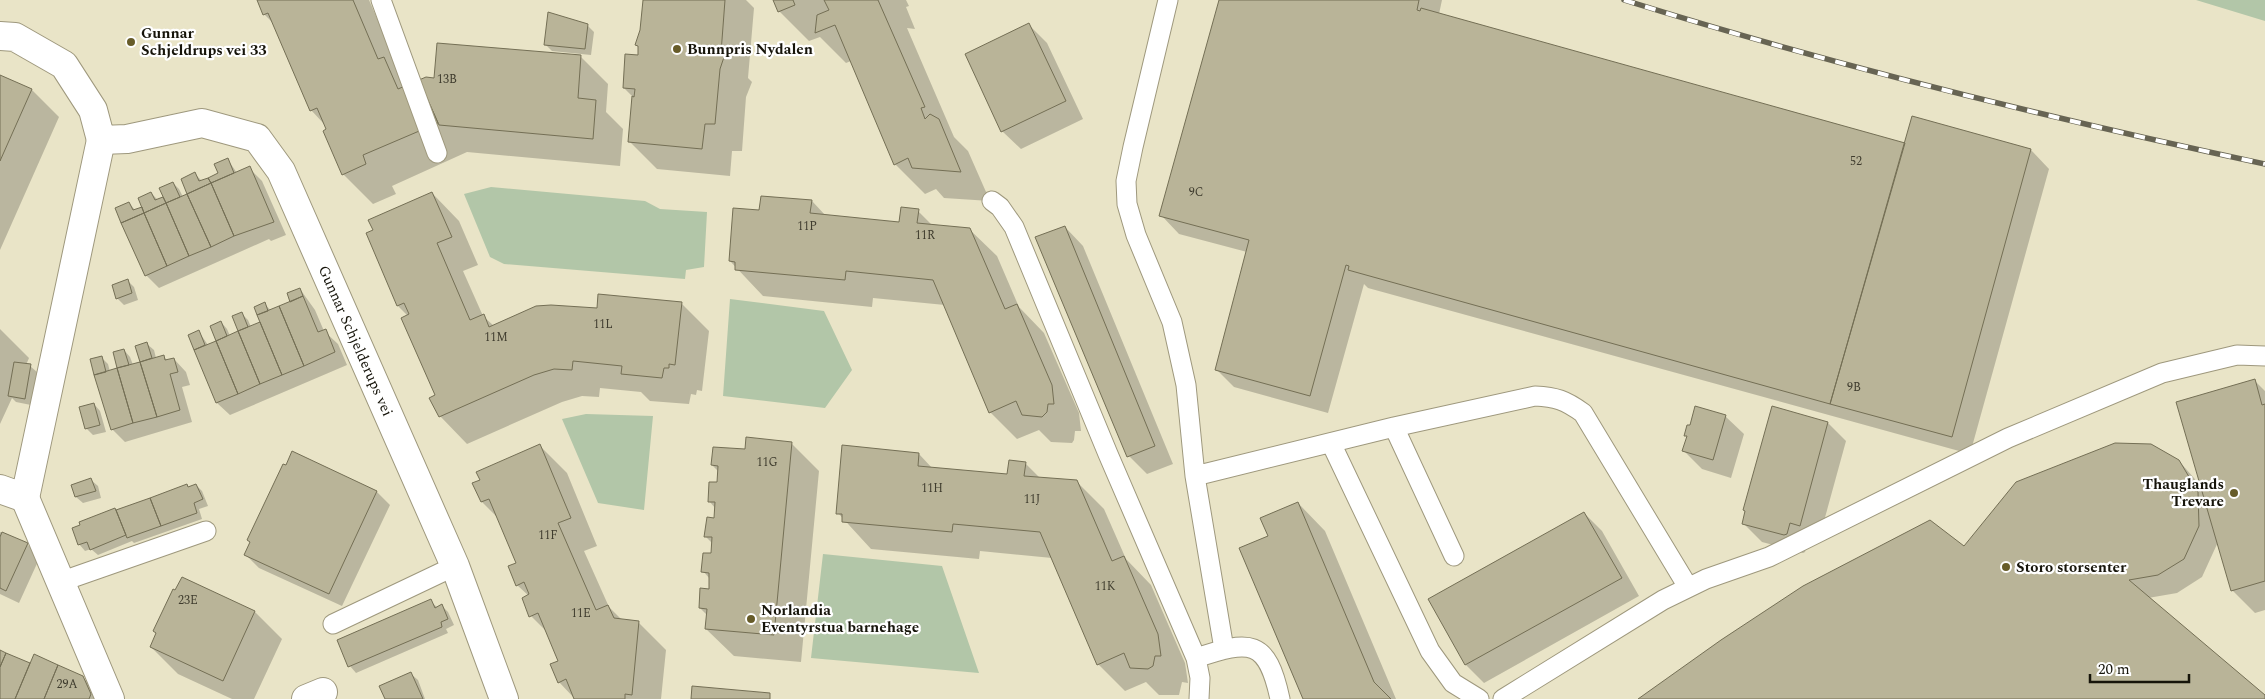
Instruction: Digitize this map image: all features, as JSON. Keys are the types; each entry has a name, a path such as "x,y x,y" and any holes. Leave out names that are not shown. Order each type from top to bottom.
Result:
{"street":[{"path":"0,36 15,37 64,65 94,110 101,140 25,498 110,699"},
{"name":"Gunnar Schjelderups vei","path":"101,140 128,139 202,123 257,138 281,171 455,566 504,699"},
{"path":"0,489 25,498"}],"lane":[{"path":"381,0 438,153"},
{"path":"1163,1 1126,181 1127,204 1136,235 1172,322 1186,386 1195,476 1224,649"},
{"path":"992,201 1000,207 1014,227 1108,454 1196,658 1200,678 1200,699"},
{"path":"1503,699 1663,600 1688,587 1769,557 2008,438 2162,373 2237,355 2265,356"},
{"path":"1195,476 1394,427 1535,396 1554,397 1569,403 1583,413 1688,587"},
{"path":"1394,427 1454,556"},
{"path":"1331,443 1430,651 1453,683 1479,699"},
{"path":"60,582 206,531"},
{"path":"333,624 455,566"},
{"path":"1196,658 1224,649 1248,646 1262,653 1269,662 1280,699"}],"green space":[{"path":"2196,0 2265,0 2265,21"},
{"path":"491,187 645,201 660,209 707,212 704,267 686,270 685,279 504,264 490,257 464,194"},
{"path":"730,299 824,311 852,370 825,408 723,396"},
{"path":"586,414 653,416 644,510 598,503 562,419"},
{"path":"823,554 942,566 979,673 811,658"}],"building":[{"path":"257,0 353,0 378,59 384,57 398,89 419,80 438,123 363,155 366,164 342,175 323,131 326,129 317,108 310,111 268,13 263,15"},
{"path":"643,0 725,0 721,53 725,54 720,69 715,124 705,124 702,149 628,142 632,96 634,97 635,89 623,88 625,54 638,55 638,46 635,45 640,30"},
{"path":"773,0 793,0 795,5 778,12"},
{"path":"824,0 878,0 925,107 921,108 925,119 930,114 939,119 961,172 912,168 908,158 894,165 835,25 815,33 817,15 829,10"},
{"path":"1219,0 1419,0 1417,10 1420,11 1421,8 1905,143 1830,404 1348,270 1349,266 1346,265 1310,396 1215,370 1249,240 1159,216"},
{"path":"548,12 588,24 585,49 544,45"},
{"path":"1029,23 1066,101 1001,132 965,54"},
{"path":"437,43 581,55 578,98 596,100 593,139 439,125 419,80 426,77 434,78"},
{"path":"0,75 32,89 0,161"},
{"path":"1912,116 2031,149 1952,437 1830,404"},
{"path":"228,158 234,173 211,183 208,178 218,173 214,164"},
{"path":"250,166 274,222 234,236 211,183"},
{"path":"195,172 199,181 208,178 211,183 187,194 181,179"},
{"path":"173,182 180,197 166,203 159,188"},
{"path":"211,183 234,236 211,247 187,194"},
{"path":"151,192 155,200 163,197 166,203 144,213 138,198"},
{"path":"432,192 452,237 437,243 470,320 484,314 489,327 536,306 597,308 598,294 682,302 675,365 669,364 669,368 664,368 662,378 621,374 622,366 573,361 572,370 554,369 534,375 439,417 429,398 435,395 401,318 409,314 404,303 397,306 366,233 373,230 368,220"},
{"path":"187,194 211,247 189,256 166,203"},
{"path":"761,196 812,200 810,213 899,222 901,207 919,209 917,223 970,228 1005,309 1017,304 1052,385 1054,404 1048,404 1047,412 1042,417 1022,415 1016,401 989,413 933,280 846,271 845,280 735,270 735,262 729,261 733,208 759,210"},
{"path":"129,202 133,210 142,207 144,213 121,223 115,208"},
{"path":"166,203 189,256 167,266 144,213"},
{"path":"144,213 167,266 145,276 121,223"},
{"path":"1065,226 1155,446 1127,457 1035,237"},
{"path":"128,279 132,293 116,299 112,285"},
{"path":"300,288 303,296 290,302 287,293"},
{"path":"303,296 318,332 326,329 335,352 304,366 279,306"},
{"path":"265,302 268,311 257,315 254,307"},
{"path":"279,306 304,366 282,375 257,315"},
{"path":"242,312 248,327 238,331 232,316"},
{"path":"221,321 227,336 216,341 210,326"},
{"path":"260,322 282,375 260,384 238,331"},
{"path":"199,330 205,345 194,350 188,335"},
{"path":"238,331 260,384 238,394 216,341"},
{"path":"216,341 238,394 216,403 194,350"},
{"path":"147,342 152,358 140,362 135,346"},
{"path":"124,349 129,365 117,368 113,352"},
{"path":"164,355 165,360 174,358 178,372 170,374 180,410 157,417 140,362"},
{"path":"102,356 106,372 94,375 90,359"},
{"path":"14,362 31,364 25,399 8,396"},
{"path":"140,362 157,417 133,423 117,368"},
{"path":"117,368 133,423 111,430 94,375"},
{"name":"Thauglands Trevare","path":"2255,379 2262,405 2265,404 2265,581 2231,591 2176,402"},
{"path":"94,403 100,425 85,429 79,407"},
{"path":"1695,406 1726,415 1713,460 1682,451 1687,436 1684,436 1687,425 1690,425"},
{"path":"1772,406 1828,422 1800,526 1790,523 1787,534 1784,535 1742,524 1745,511 1743,510"},
{"path":"746,437 792,442 774,635 705,629 707,609 699,608 700,588 709,589 709,573 701,572 703,553 711,553 712,537 704,537 707,517 714,518 715,502 708,502 709,482 717,482 718,466 711,465 713,447 745,449"},
{"name":"Storo storsenter","path":"2115,443 2151,444 2179,460 2198,492 2199,526 2184,559 2158,575 2129,580 2265,695 2265,699 1638,699 1721,640 1803,586 1930,520 1964,546 2016,482"},
{"path":"540,444 571,518 558,523 596,610 608,605 614,618 639,621 632,695 625,694 625,699 574,699 566,679 558,683 550,664 558,661 538,613 529,617 522,598 529,594 524,582 516,586 508,566 516,563 489,499 481,502 472,483 480,480 476,472"},
{"path":"842,445 919,453 918,466 1007,474 1009,460 1026,462 1024,476 1077,480 1112,561 1124,556 1158,634 1161,656 1155,656 1153,666 1148,669 1130,668 1124,653 1097,665 1040,532 953,524 952,532 842,522 842,514 836,514"},
{"path":"292,451 377,491 329,594 244,555 250,542 247,540 283,464 286,465"},
{"path":"91,478 96,491 75,497 71,485"},
{"path":"187,484 188,487 196,484 203,499 194,503 197,513 161,526 150,498"},
{"path":"150,498 161,526 127,538 116,510"},
{"path":"1298,502 1374,682 1391,699 1303,699 1239,548 1268,536 1260,518"},
{"path":"115,508 126,535 90,550 87,542 78,545 72,528 80,525 79,522"},
{"path":"1584,512 1622,578 1465,665 1428,599"},
{"path":"2,532 28,543 6,591 0,588 0,537"},
{"path":"182,577 255,611 223,681 150,647 156,633 153,631 173,589 175,590"},
{"path":"431,599 435,608 442,604 448,619 441,622 442,627 348,667 337,640"},
{"path":"0,650 6,653 0,667"},
{"path":"6,653 30,663 15,699 0,699 0,667"},
{"path":"34,654 58,665 44,699 15,699"},
{"path":"58,665 83,676 91,694 89,699 44,699"},
{"path":"411,672 423,699 385,699 379,686"},
{"path":"692,686 770,693 770,699 691,699"}],"railway":[{"path":"1624,0 1783,47 1943,90 2265,164"}],"place":[{"name":"Gunnar Schjeldrups vei 33","path":"131,42"},
{"name":"Bunnpris Nydalen","path":"677,49"},
{"name":"Thauglands Trevare","path":"2234,493"},
{"name":"Storo storsenter","path":"2006,567"},
{"name":"Norlandia Eventyrstua barnehage","path":"751,619"}]}
